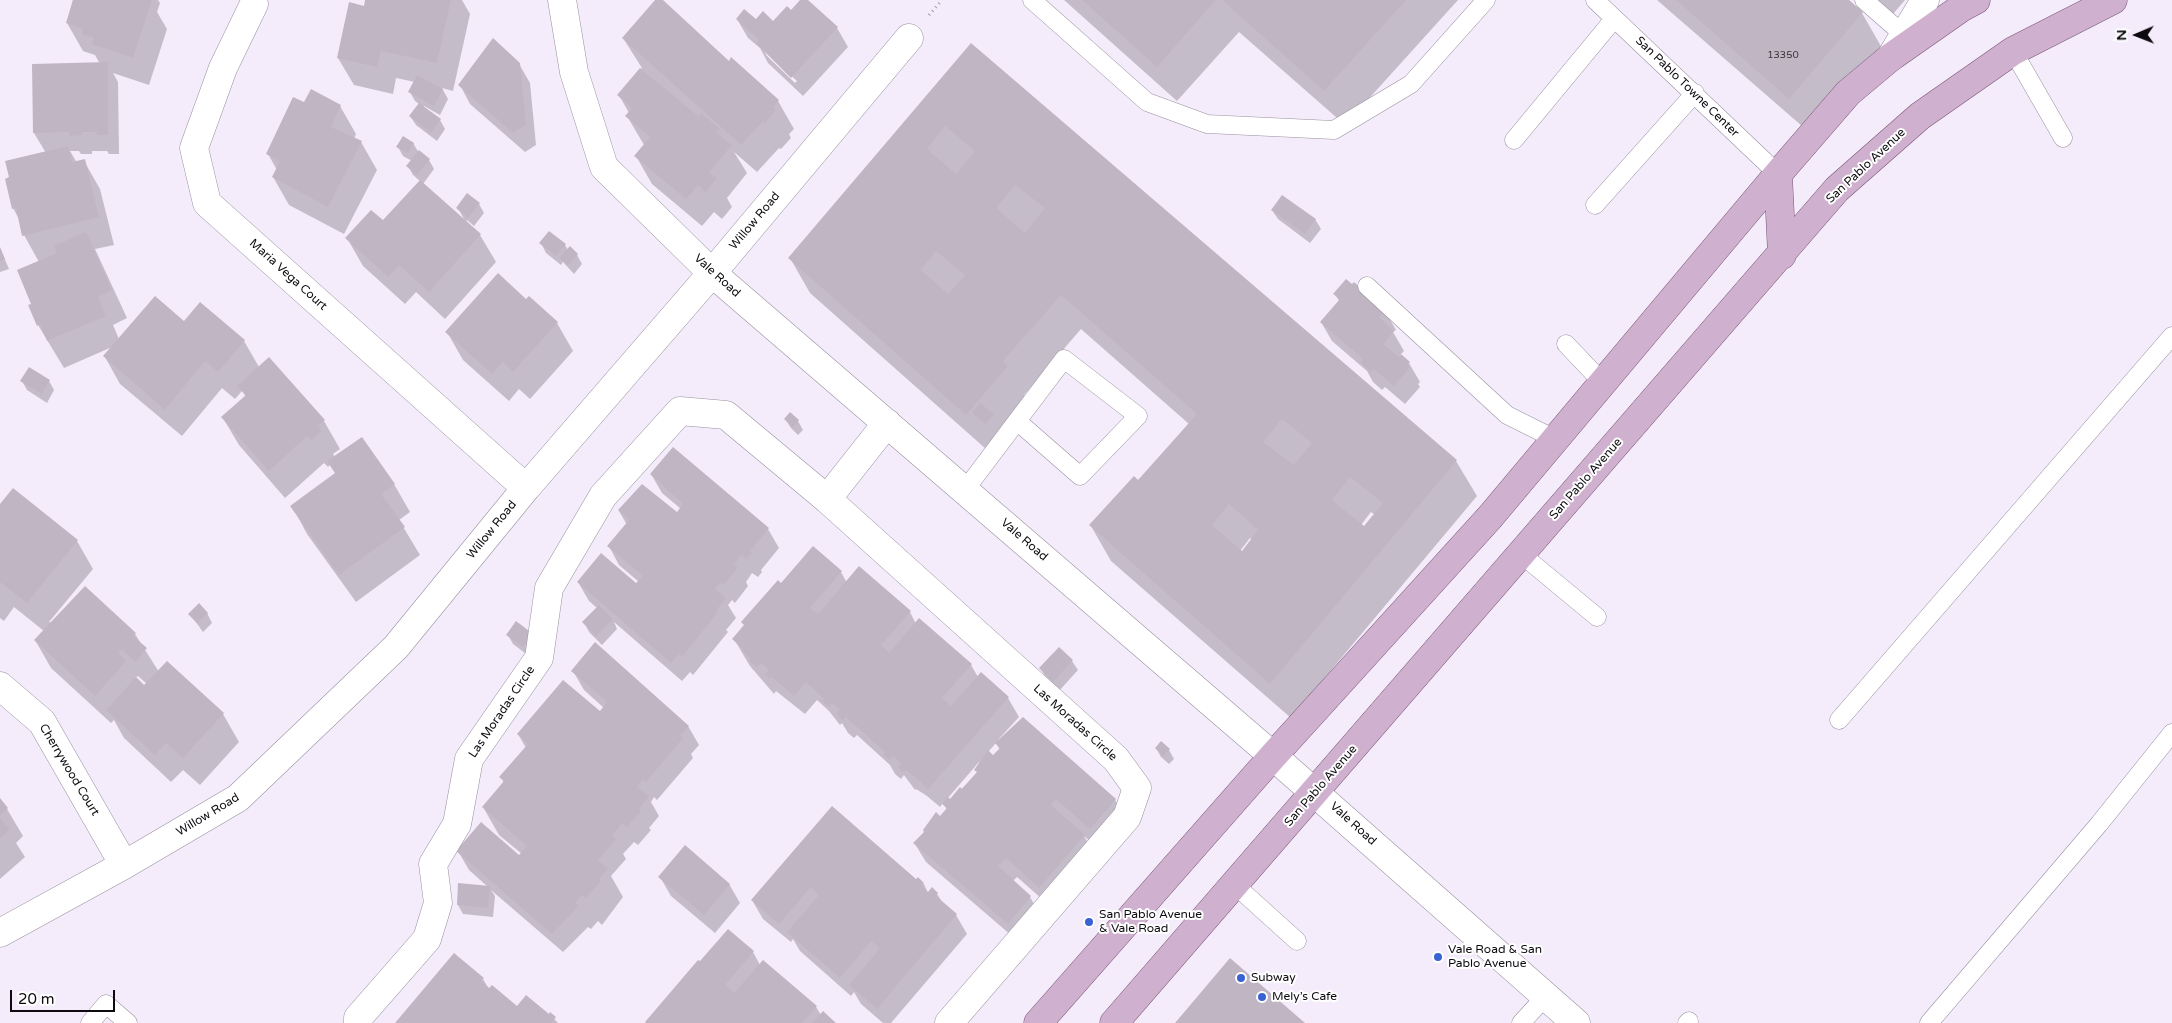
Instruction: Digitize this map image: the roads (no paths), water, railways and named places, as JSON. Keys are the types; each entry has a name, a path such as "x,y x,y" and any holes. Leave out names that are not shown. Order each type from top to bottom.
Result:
{"main road":[{"path":"1038,1023 1274,756 1490,518 1778,174 1848,94 1898,46 1976,0"},
{"name":"San Pablo Avenue","path":"1114,1023 1782,255 1837,189 1920,116 2013,51 2113,0"},
{"path":"1778,174 1782,255"}],"street":[{"name":"Vale Road","path":"562,0 574,72 604,166 712,273 1316,792 1576,1023"},
{"path":"1898,46 1925,0"},
{"name":"Maria Vega Court","path":"254,4 223,68 194,148 207,203 526,488"},
{"name":"Willow Road","path":"0,933 124,865 238,798 396,647 526,488 712,273 909,38"},
{"name":"Las Moradas Circle","path":"358,1023 358,1018 427,939 438,903 433,864 457,824 469,759 539,658 549,588 603,496 680,411 726,415 827,499 1116,759 1137,788 1126,817 949,1023"},
{"path":"827,499 887,423"},
{"name":"Cherrywood Court","path":"0,686 42,722 124,865"}],"lane":[{"path":"1032,0 1147,102 1207,124 1334,130 1412,84 1486,0"},
{"name":"San Pablo Towne Center","path":"1595,0 1695,93 1778,174"},
{"path":"1864,0 1898,46"},
{"path":"1514,140 1614,19"},
{"path":"2013,51 2063,138"},
{"path":"1595,205 1695,93"},
{"path":"1367,286 1507,415 1555,440"},
{"path":"1839,720 2172,336"},
{"path":"1566,344 1603,383"},
{"path":"965,490 1017,421 1064,359 1138,416 1080,476 1017,421"},
{"path":"1522,554 1597,617"},
{"path":"1930,1023 2099,824 2172,733"},
{"path":"1235,885 1297,941"},
{"path":"1521,1023 1546,996"},
{"path":"90,1023 106,1004 128,1023"}],"place":[{"name":"San Pablo Avenue & Vale Road","path":"1089,922"},
{"name":"Vale Road & San Pablo Avenue","path":"1438,957"},
{"name":"Subway","path":"1241,978"},
{"name":"Mely’s Cafe","path":"1262,997"}]}
